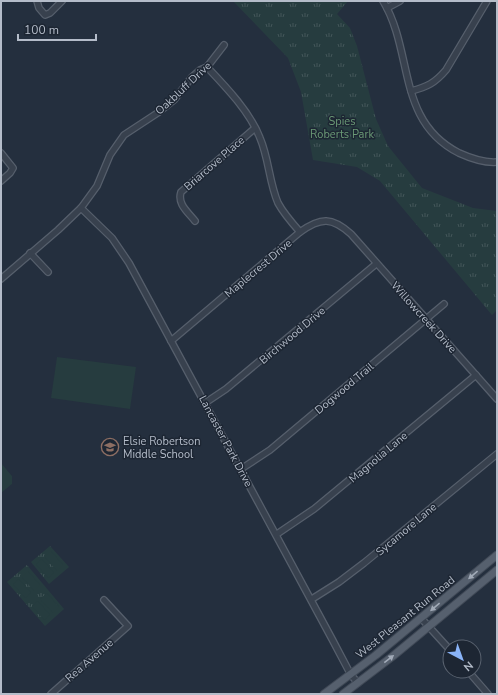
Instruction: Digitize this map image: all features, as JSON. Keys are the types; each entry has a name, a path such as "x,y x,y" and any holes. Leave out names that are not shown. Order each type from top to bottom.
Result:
{"main road":[{"name":"West Pleasant Run Road","path":"324,694 352,674 497,555"},
{"name":"West Pleasant Run Road","path":"343,694 497,570"}],"street":[{"path":"37,1 39,8 45,15 62,1"},
{"path":"383,1 394,25 411,91 419,113 427,127 443,143 467,157 497,162"},
{"path":"387,8 400,1"},
{"path":"411,91 433,84 446,70 487,1"},
{"name":"Oakbluff Drive","path":"1,279 81,208 97,186 110,154 124,135 159,112 174,100 192,77 200,70 207,67 224,45"},
{"path":"207,67 232,95 261,138 278,202 284,213 300,232"},
{"name":"Briarcove Place","path":"195,221 182,205 179,198 181,192 255,128"},
{"path":"1,153 13,168 1,181"},
{"name":"Lancaster Park Drive","path":"81,208 112,238 129,263 241,468 265,515 358,683"},
{"name":"Maplecrest Drive","path":"171,341 300,232 319,221 327,221 343,227 351,234"},
{"name":"Willowcreek Drive","path":"351,234 497,399"},
{"path":"30,253 48,272"},
{"name":"Birchwood Drive","path":"205,403 226,389 376,264"},
{"name":"Dogwood Trail","path":"241,468 270,450 444,304"},
{"name":"Magnolia Lane","path":"276,534 314,509 476,375"},
{"name":"Sycamore Lane","path":"312,599 360,567 497,454"},
{"name":"Rea Avenue","path":"51,694 128,626 104,600"},
{"path":"421,618 442,641"},
{"path":"475,679 488,694"}],"green space":[{"name":"Spies Roberts Park","path":"233,1 348,1 337,14 350,28 357,46 376,119 388,146 422,188 473,208 497,211 497,310 492,315 380,181 357,167 313,160 301,92 288,58"},
{"path":"57,357 136,367 130,409 51,398"},
{"path":"1,463 12,476 12,484 1,493"},
{"path":"50,546 69,567 49,584 31,562"},
{"path":"51,551 63,565 57,571 45,557"},
{"path":"42,559 54,573 48,578 36,564"},
{"path":"27,565 64,609 45,626 7,582"},
{"path":"28,571 40,585 34,591 22,577"},
{"path":"19,579 31,593 25,598 13,584"},
{"path":"47,593 59,607 53,613 40,599"},
{"path":"38,601 50,615 44,620 32,606"}],"place":[{"name":"Elsie Robertson Middle School","path":"110,447"}]}
